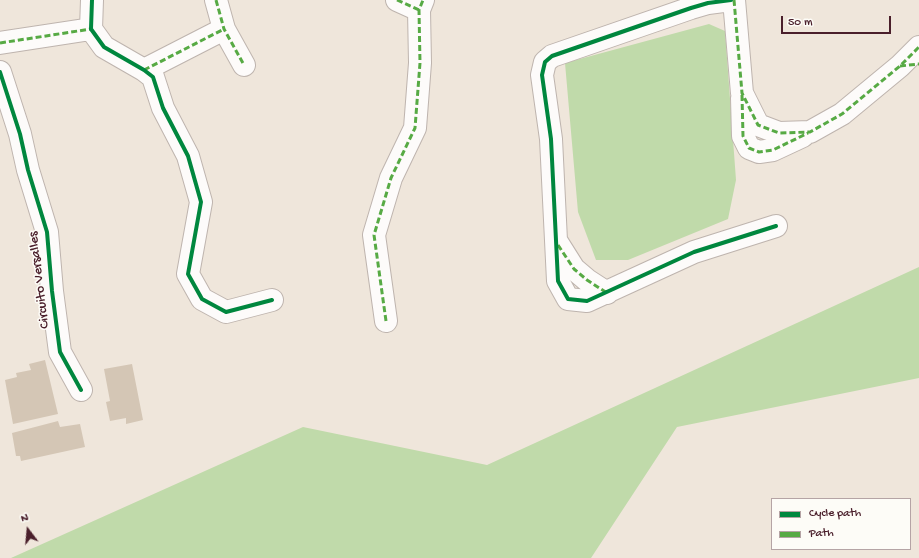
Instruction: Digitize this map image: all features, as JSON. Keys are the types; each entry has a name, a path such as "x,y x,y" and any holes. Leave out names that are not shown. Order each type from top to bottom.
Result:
{"street":[{"path":"92,0 91,29 104,47 144,70 153,78 163,108 188,156 201,202 188,274 202,299 226,312 272,300"},
{"path":"216,0 224,29 244,65"},
{"path":"386,321 374,235 391,178 415,128 420,63 421,5 397,0"},
{"path":"731,0 708,3 691,8 552,56 545,62 542,75 551,139 558,281 568,299 587,301 694,252 776,226"},
{"path":"734,0 742,93 743,136 749,148 759,152 773,150 842,114 910,65 919,48"},
{"path":"0,43 91,29"},
{"path":"144,70 224,29"},
{"name":"Circuito Versalles","path":"0,72 20,134 28,170 47,232 52,291 60,352 81,390"},
{"path":"742,93 758,125 779,133 810,132"}],"green space":[{"path":"709,24 725,31 736,180 728,219 628,260 596,260 578,212 565,63"},
{"path":"919,267 919,378 677,427 591,558 11,558 303,427 487,465"}],"building":[{"path":"45,360 58,414 13,424 5,380 17,377 16,373 31,370 29,364"},
{"path":"132,364 143,420 126,424 126,418 110,421 106,402 110,401 104,369"},
{"path":"58,421 60,427 80,424 85,447 21,461 20,456 16,456 12,433"}],"marked path":[{"path":"216,0 224,29 244,65"},
{"path":"397,0 419,10"},
{"path":"386,321 374,235 391,178 415,128 420,63 419,10 423,0"},
{"path":"734,0 742,93 758,125 779,133 810,132 842,114 900,66 919,47"},
{"path":"0,43 91,29"},
{"path":"144,70 224,29"},
{"path":"900,66 919,64"},
{"path":"742,95 743,136 749,148 759,152 773,150 808,133"},
{"path":"558,245 574,269 587,280 607,293"}],"cycle path":[{"path":"92,0 91,29 104,47 144,70 153,77 163,108 188,156 201,202 188,274 202,299 226,312 272,300"},
{"path":"731,0 708,3 691,8 552,56 545,62 542,75 551,139 558,281 568,299 587,301 694,252 776,226"},
{"path":"0,72 20,134 28,170 47,232 52,291 60,352 81,390"}]}
